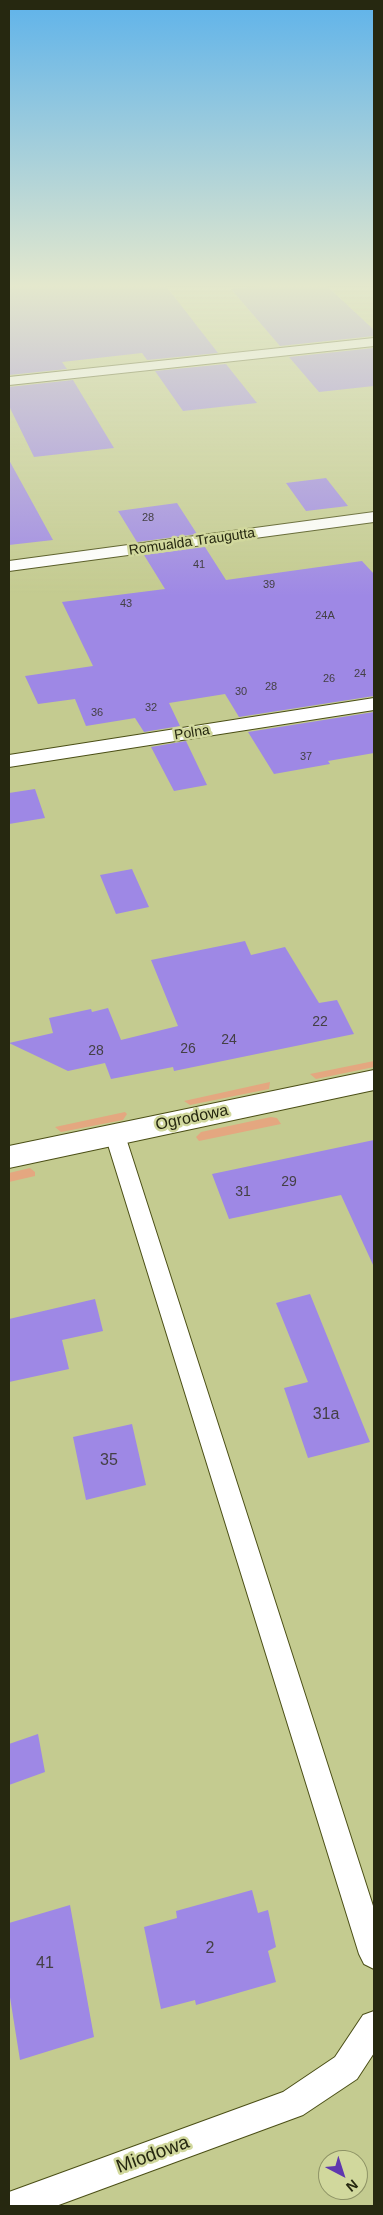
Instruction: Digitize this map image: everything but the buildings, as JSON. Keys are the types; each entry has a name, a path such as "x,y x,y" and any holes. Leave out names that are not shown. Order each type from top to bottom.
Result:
{"street":[{"name":"Romualda Traugutta","path":"9,566 374,517"},
{"name":"Polna","path":"9,761 374,704"},
{"name":"Ogrodowa","path":"9,1157 374,1080"}],"lane":[{"path":"115,1135 374,1954"},
{"name":"Miodowa","path":"13,2206 292,2104 346,2068 374,2026"}],"shaded area":[{"path":"374,1061 374,1067 316,1079 310,1074"},
{"path":"270,1082 269,1089 190,1105 184,1101"},
{"path":"125,1112 127,1114 123,1120 61,1132 55,1127"},
{"path":"271,1117 277,1118 281,1124 199,1141 196,1137 201,1132"},
{"path":"30,1168 35,1172 35,1176 9,1182 9,1173"}]}
